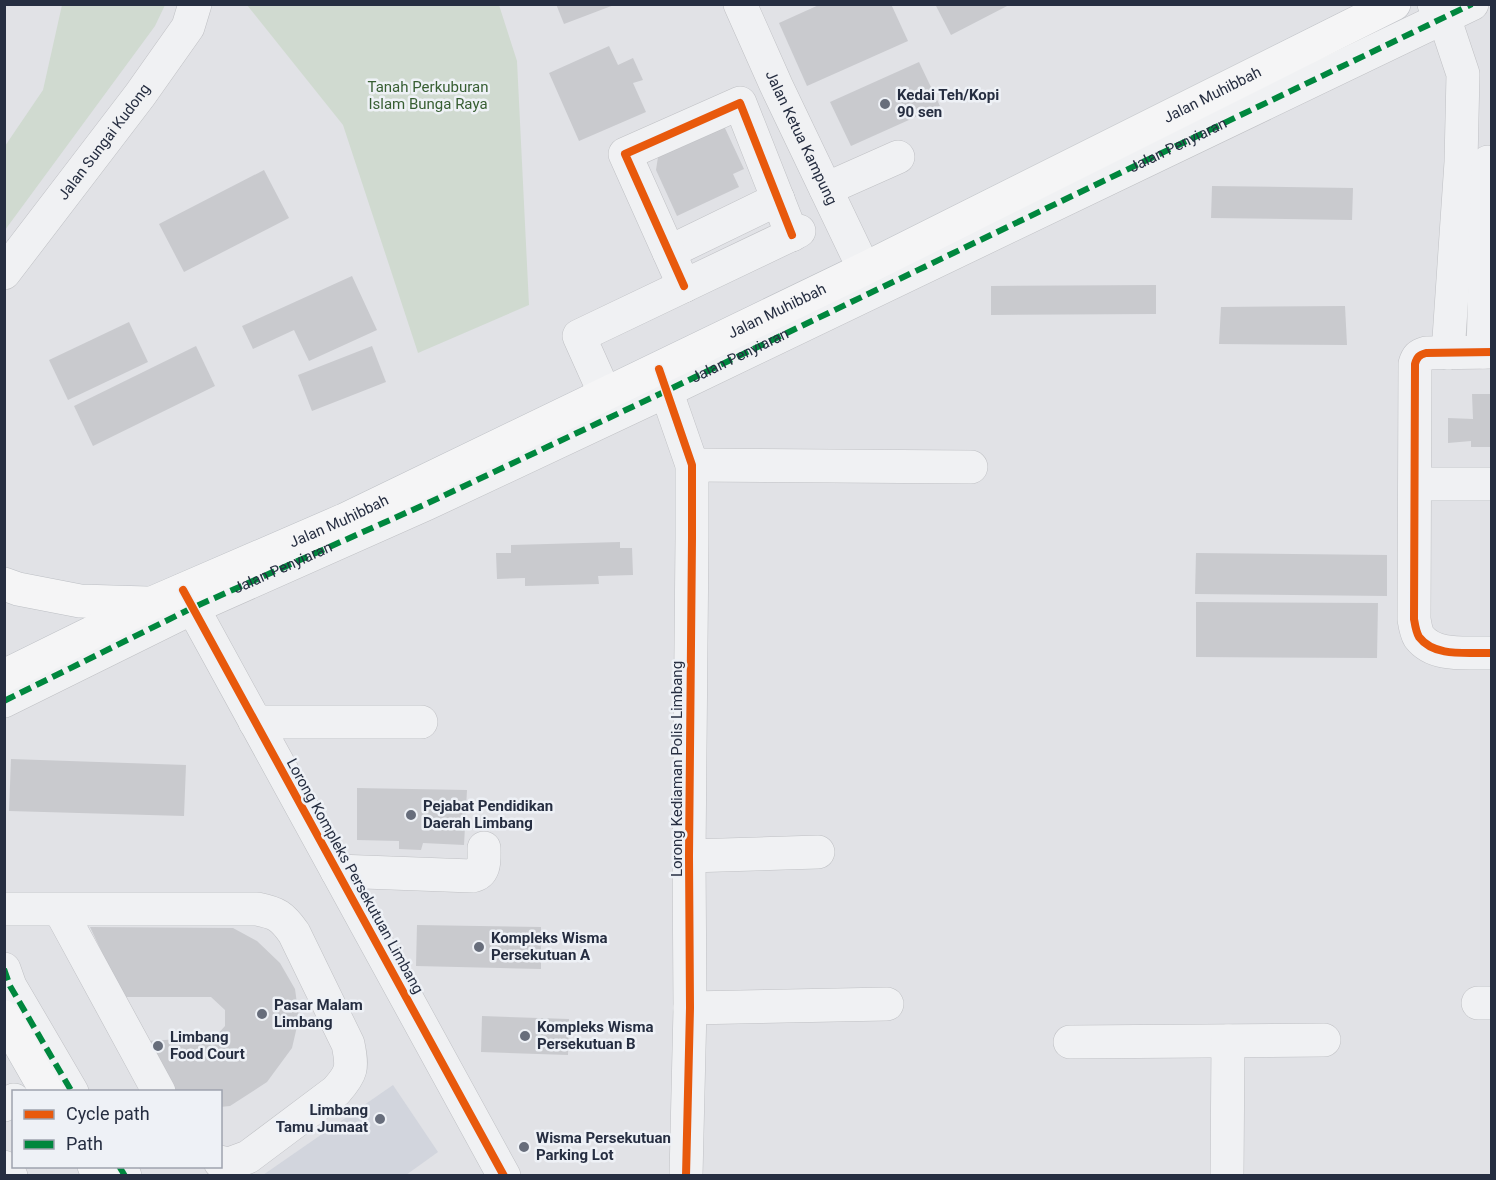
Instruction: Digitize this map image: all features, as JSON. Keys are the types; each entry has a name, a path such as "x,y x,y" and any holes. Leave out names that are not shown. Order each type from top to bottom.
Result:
{"main road":[{"name":"Jalan Muhibbah","path":"4,584 18,589 80,601 152,603 187,599 605,394 662,380 864,270 1394,4"},
{"name":"Jalan Muhibbah","path":"4,676 152,603"},
{"path":"4,1017 47,1090"}],"street":[{"name":"Jalan Sungai Kudong","path":"4,273 140,95 188,27 195,4"},
{"name":"Jalan Penyiaran","path":"4,701 187,599 426,504 662,380 1438,12 1472,4"},
{"name":"Jalan Ketua Kampung","path":"749,8 776,85 864,270"},
{"path":"1438,12 1448,29 1463,74 1480,162 1487,352 1421,354 1414,364 1414,619 1418,635 1430,648 1447,652 1491,653"},
{"path":"684,286 625,154 776,85"},
{"path":"605,394 579,336 796,233 778,199 740,102"},
{"path":"826,189 898,158"},
{"path":"1448,352 1480,162"},
{"path":"669,252 778,199"},
{"name":"Lorong Kediaman Polis Limbang","path":"662,380 692,465 690,1008 686,1176"},
{"path":"692,465 971,467"},
{"path":"1414,484 1491,484"},
{"name":"Lorong Kompleks Persekutuan Limbang","path":"187,599 504,1176"},
{"path":"255,722 421,722"},
{"path":"337,871 472,876 478,875 482,870 484,848"},
{"path":"689,856 818,852"},
{"path":"4,909 257,909 272,912 285,920 294,933 348,1044 352,1062 347,1078 336,1091 248,1157 229,1164 222,1162"},
{"path":"60,910 158,1090"},
{"path":"4,969 47,1090"},
{"path":"690,1008 887,1004"},
{"path":"1070,1042 1324,1040"},
{"path":"1227,1176 1228,1041"},
{"path":"4,1167 11,1176"}],"shaded area":[{"name":"Limbang Tamu Jumaat","path":"393,1085 438,1152 406,1175 263,1175"}],"green space":[{"path":"62,5 165,5 155,26 5,230 5,146 43,90"},
{"name":"Tanah Perkuburan Islam Bunga Raya","path":"247,5 499,5 517,61 529,305 418,353 343,125"}],"building":[{"path":"556,4 614,4 614,5 564,24"},
{"path":"821,4 891,4 908,41 807,86 779,23"},
{"path":"935,4 1011,4 951,35"},
{"path":"609,46 618,65 633,58 643,80 633,83 646,112 579,141 549,73"},
{"name":"Kedai Teh/Kopi 90 sen","path":"919,62 940,106 851,146 830,102"},
{"path":"724,126 744,169 733,174 739,187 677,216 656,170 658,157"},
{"path":"264,170 289,218 184,272 159,224"},
{"path":"1212,186 1353,188 1352,220 1211,218"},
{"path":"352,276 377,330 309,361 294,330 253,349 242,326"},
{"path":"1156,285 1156,314 991,315 991,286"},
{"path":"1345,306 1347,345 1219,344 1221,307"},
{"path":"129,322 148,362 68,400 49,360"},
{"path":"196,346 215,386 93,446 74,406"},
{"path":"372,346 386,382 312,411 298,375"},
{"path":"1472,394 1492,394 1492,447 1471,447 1471,441 1448,443 1448,418 1473,419"},
{"path":"620,542 620,548 632,548 633,575 598,576 599,584 525,586 525,578 497,579 496,553 511,553 511,545"},
{"path":"1196,553 1387,555 1387,596 1195,594"},
{"path":"1196,602 1378,603 1377,658 1196,657"},
{"path":"11,759 186,765 184,816 9,811"},
{"name":"Pejabat Pendidikan Daerah Limbang","path":"357,788 467,790 464,845 423,843 421,850 399,849 399,841 357,840"},
{"name":"Kompleks Wisma Persekutuan A","path":"417,925 541,927 541,969 416,966"},
{"name":"Pasar Malam Limbang","path":"90,927 233,928 257,941 280,963 295,989 299,1018 292,1048 267,1082 230,1106 222,1107 222,1090 170,1090 147,1041 215,1037 225,1026 225,1010 211,997 123,997"},
{"name":"Kompleks Wisma Persekutuan B","path":"482,1016 569,1019 568,1055 481,1052"}],"marked path":[{"path":"4,701 192,608 426,504 666,391 1472,4"},
{"path":"4,969 10,986 71,1090"},
{"path":"120,1168 125,1176"}],"cycle path":[{"path":"684,286 625,154 740,103 792,235"},
{"path":"1492,352 1426,353 1419,357 1415,364 1414,619 1419,637 1434,648 1452,653 1492,653"},
{"path":"659,369 692,465 690,1008 686,1176"},
{"path":"183,590 504,1176"}],"place":[{"name":"Kedai Teh/Kopi 90 sen","path":"885,104"},
{"name":"Pejabat Pendidikan Daerah Limbang","path":"411,815"},
{"name":"Kompleks Wisma Persekutuan A","path":"479,947"},
{"name":"Pasar Malam Limbang","path":"262,1014"},
{"name":"Kompleks Wisma Persekutuan B","path":"525,1036"},
{"name":"Limbang Food Court","path":"158,1046"},
{"name":"Limbang Tamu Jumaat","path":"380,1119"},
{"name":"Wisma Persekutuan Parking Lot","path":"524,1147"}]}
